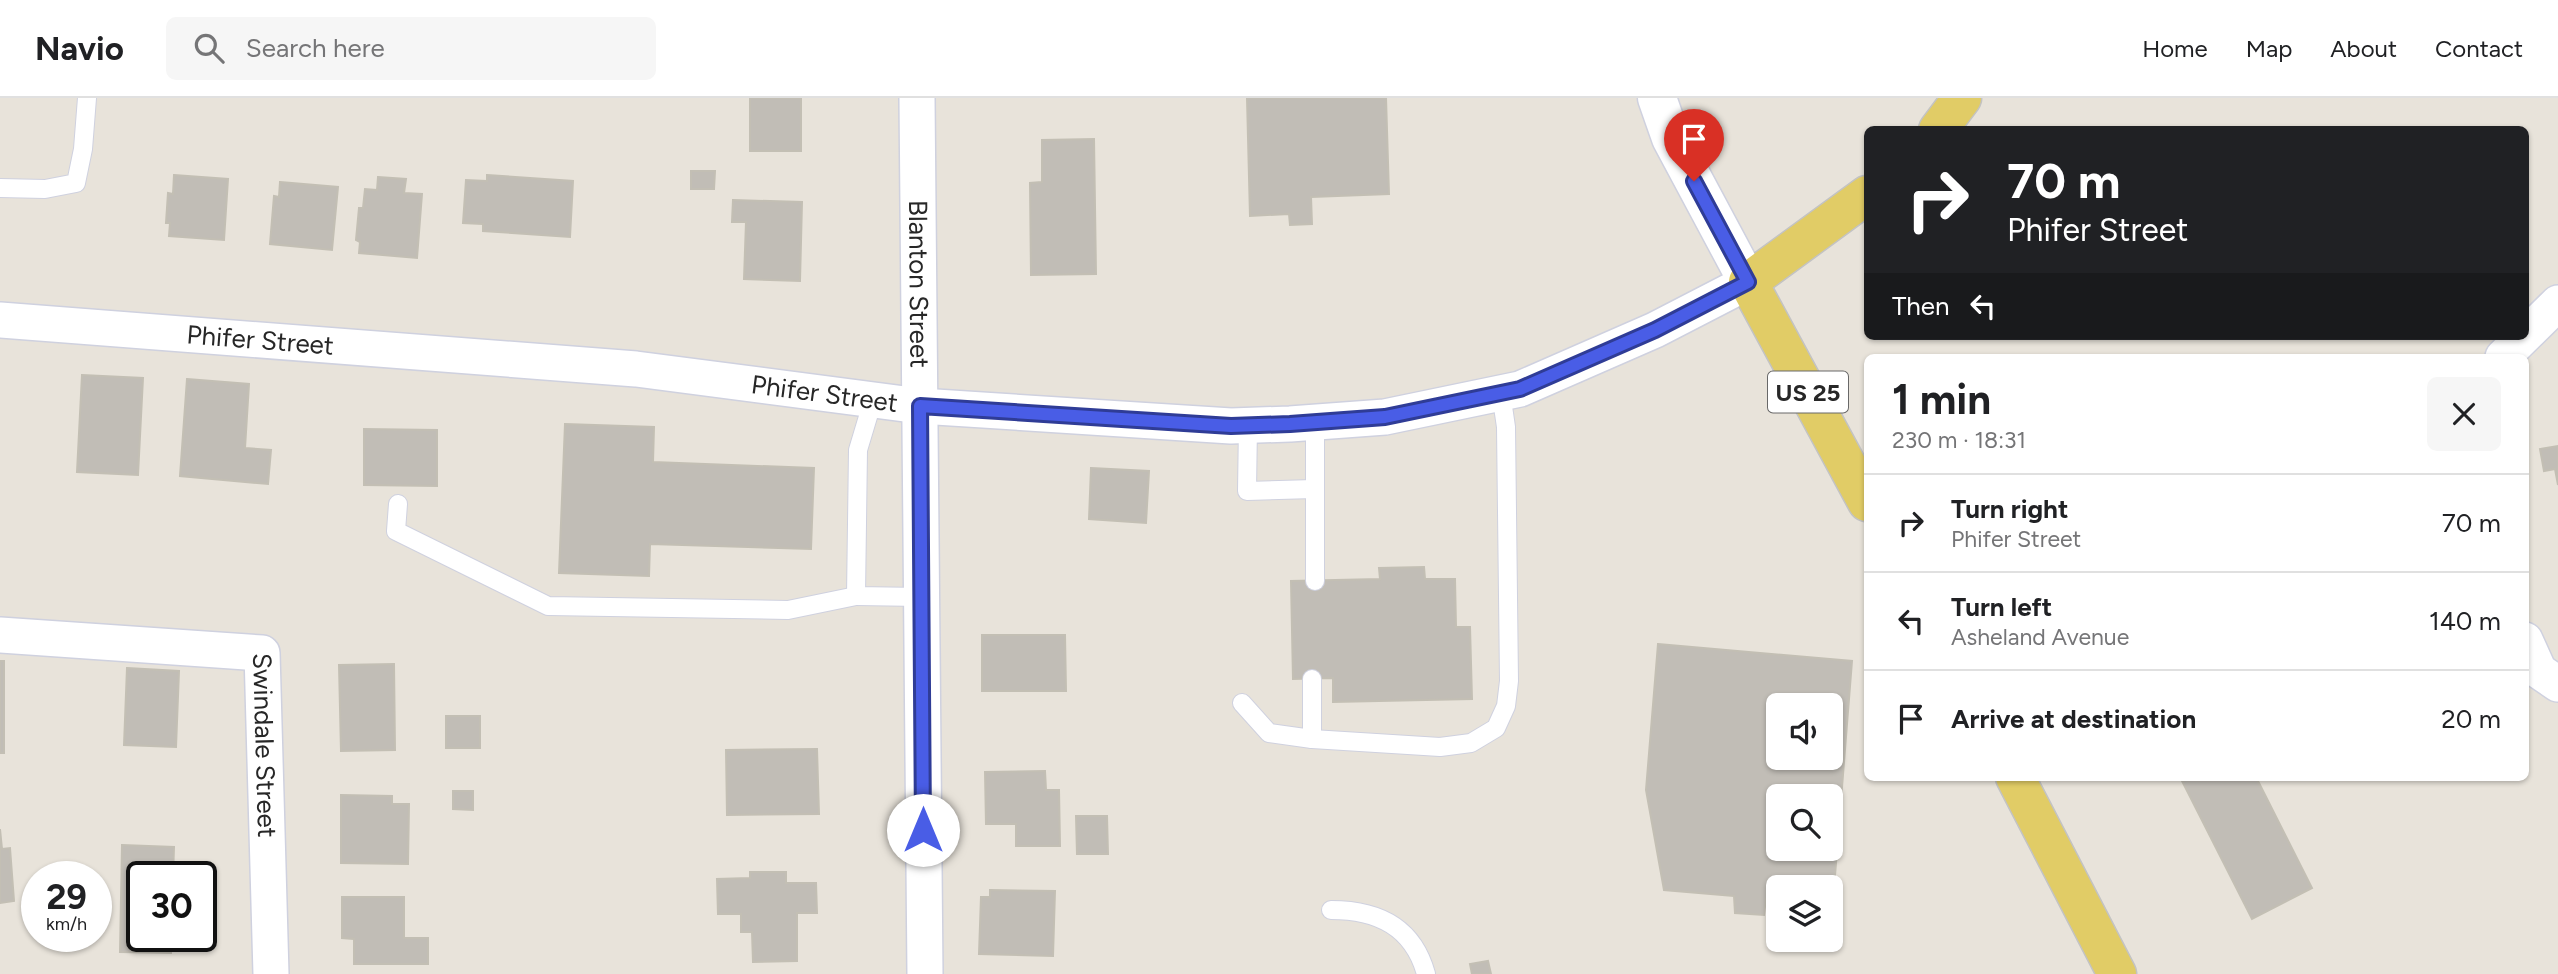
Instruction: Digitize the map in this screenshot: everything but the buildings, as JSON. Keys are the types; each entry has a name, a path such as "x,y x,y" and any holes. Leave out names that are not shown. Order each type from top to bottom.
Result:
{"main road":[{"path":"1657,98 1671,138 1748,282 1864,197"},
{"path":"1941,126 1962,98"},
{"name":"US 25","path":"1748,282 1864,496"},
{"path":"2017,781 2117,974"}],"street":[{"name":"Blanton Street","path":"917,98 925,974"},
{"name":"Phifer Street","path":"0,320 636,369 920,406 1248,425 1385,417 1520,389 1655,330 1748,282"},
{"path":"2529,331 2558,303"},
{"path":"2506,354 2520,340"},
{"name":"Swindale Street","path":"0,635 262,653 271,974"},
{"path":"2529,649 2539,671 2558,684"}],"lane":[{"path":"0,188 45,189 76,183 83,149 86,98"},
{"path":"1242,703 1269,733 1312,738 1440,747 1471,743 1496,728 1506,706 1509,681 1506,427 1501,393"},
{"path":"856,596 858,450 873,400"},
{"path":"1315,423 1315,581"},
{"path":"1248,425 1247,491 1314,489"},
{"path":"398,504 396,531 548,606 788,610 856,596 921,597"},
{"path":"1312,679 1312,738"},
{"path":"1331,910 1347,910 1382,919 1402,931 1421,954 1426,974"}],"route":[{"path":"923,830 920,406 1231,426 1385,417 1520,389 1655,330 1748,282 1694,181"}]}
